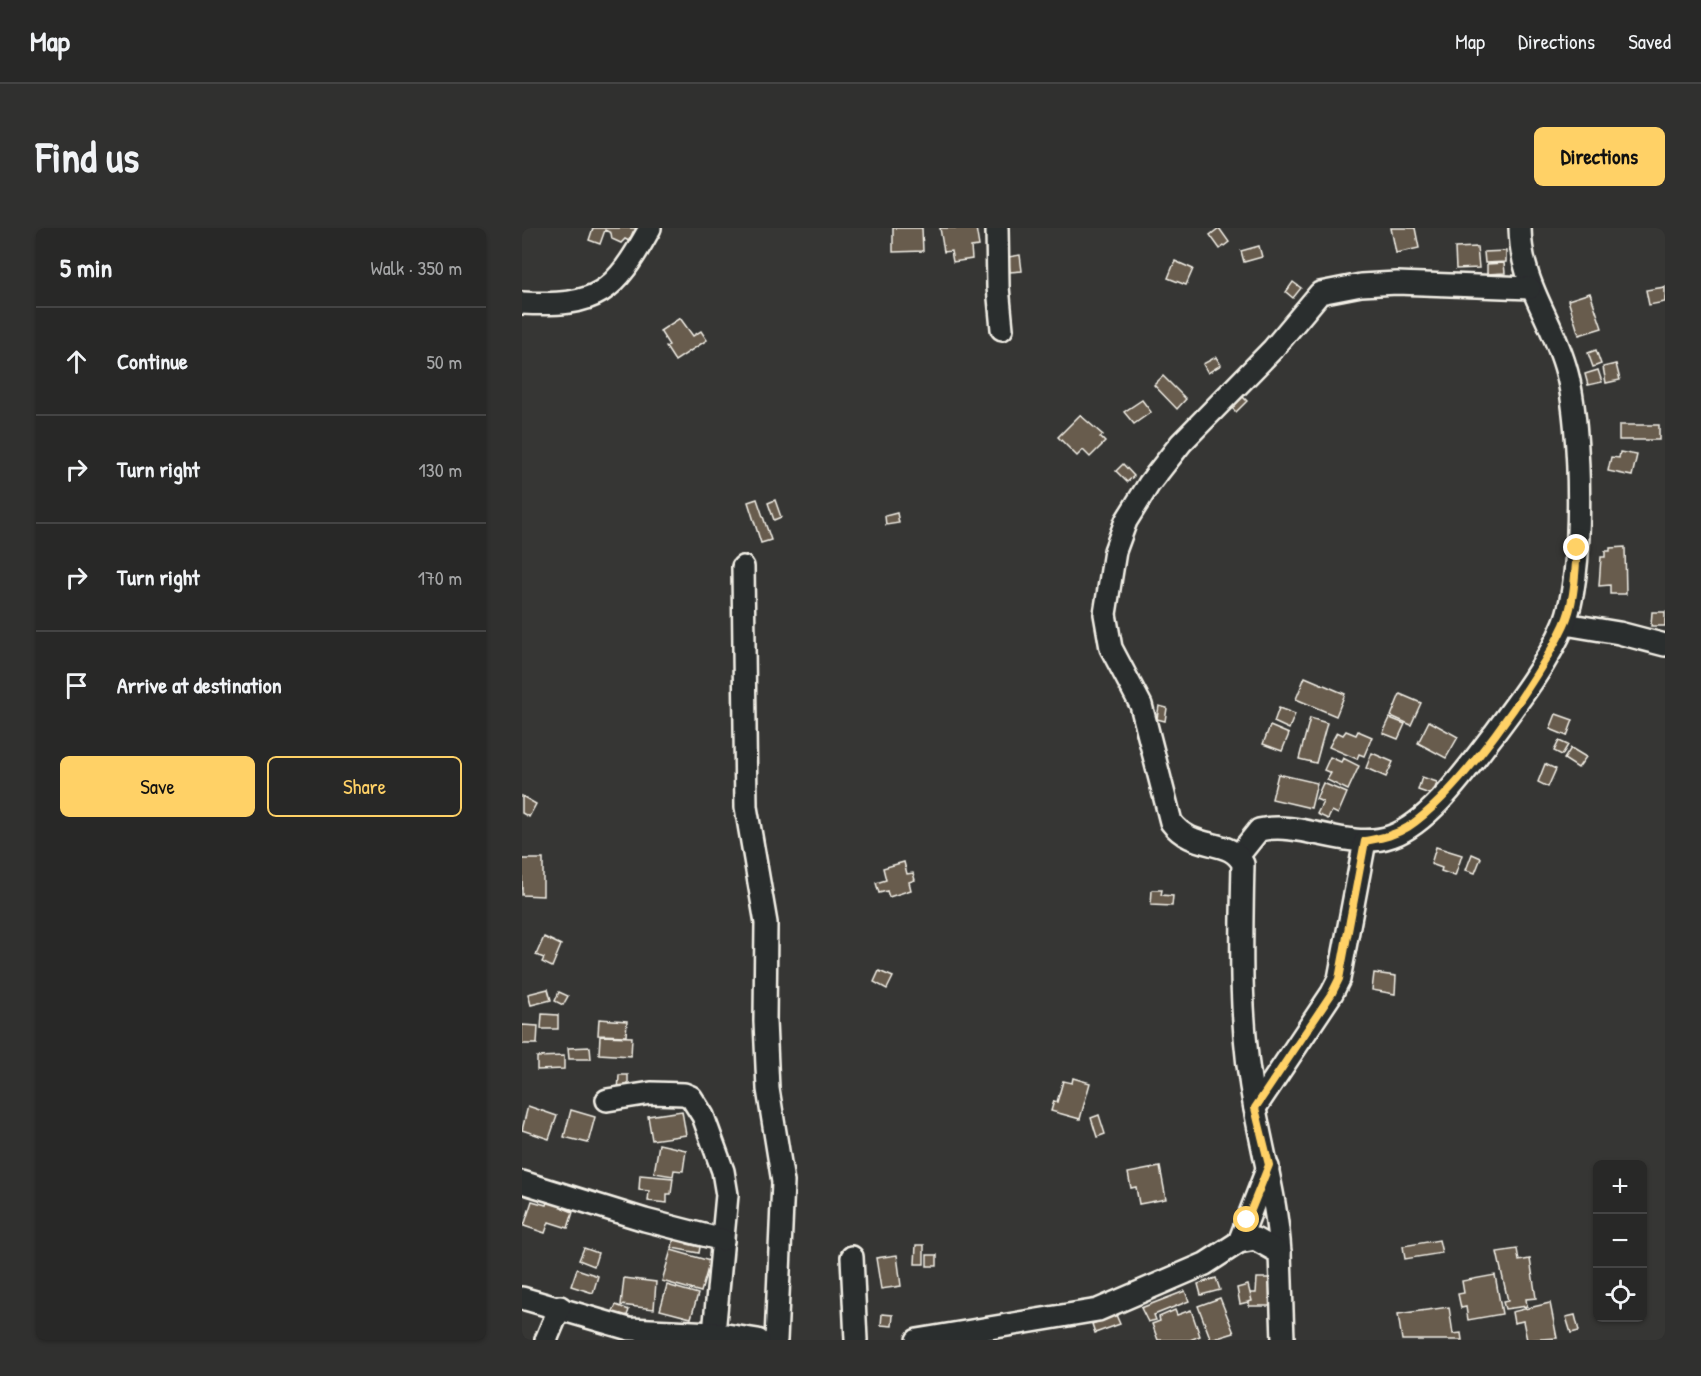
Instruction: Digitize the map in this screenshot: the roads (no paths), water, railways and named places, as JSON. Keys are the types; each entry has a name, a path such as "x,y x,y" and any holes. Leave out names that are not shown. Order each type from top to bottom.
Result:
{"street":[{"path":"522,303 546,304 588,300 611,286 631,261 650,228"},
{"path":"997,228 998,287 1002,329"},
{"path":"1239,855 1259,830 1287,827 1365,841 1392,836 1429,811 1508,716 1565,624 1573,591 1579,500 1573,408 1568,374 1556,338 1525,274 1520,228"},
{"path":"1283,1340 1280,1253 1269,1165 1255,1108 1241,991 1243,864 1239,855 1230,849 1193,841 1179,833 1171,822 1141,705 1111,648 1105,614 1115,551 1126,521 1149,484 1181,442 1273,349 1309,310 1320,293 1361,285 1397,283 1530,288"},
{"path":"743,567 746,807 766,923 768,1089 778,1136 783,1182 776,1340"},
{"path":"1565,624 1619,633 1665,645"},
{"path":"1255,1108 1339,979 1365,841"},
{"path":"607,1100 673,1093 691,1097 702,1116 723,1171 727,1195 714,1334"},
{"path":"1239,1242 1269,1165"},
{"path":"522,1182 645,1220 723,1240"},
{"path":"917,1340 986,1335 1098,1310 1205,1264 1239,1242 1260,1240 1280,1253"},
{"path":"852,1257 856,1340"},
{"path":"522,1298 560,1307 629,1334 714,1334 758,1340"},
{"path":"546,1340 560,1307"}]}
